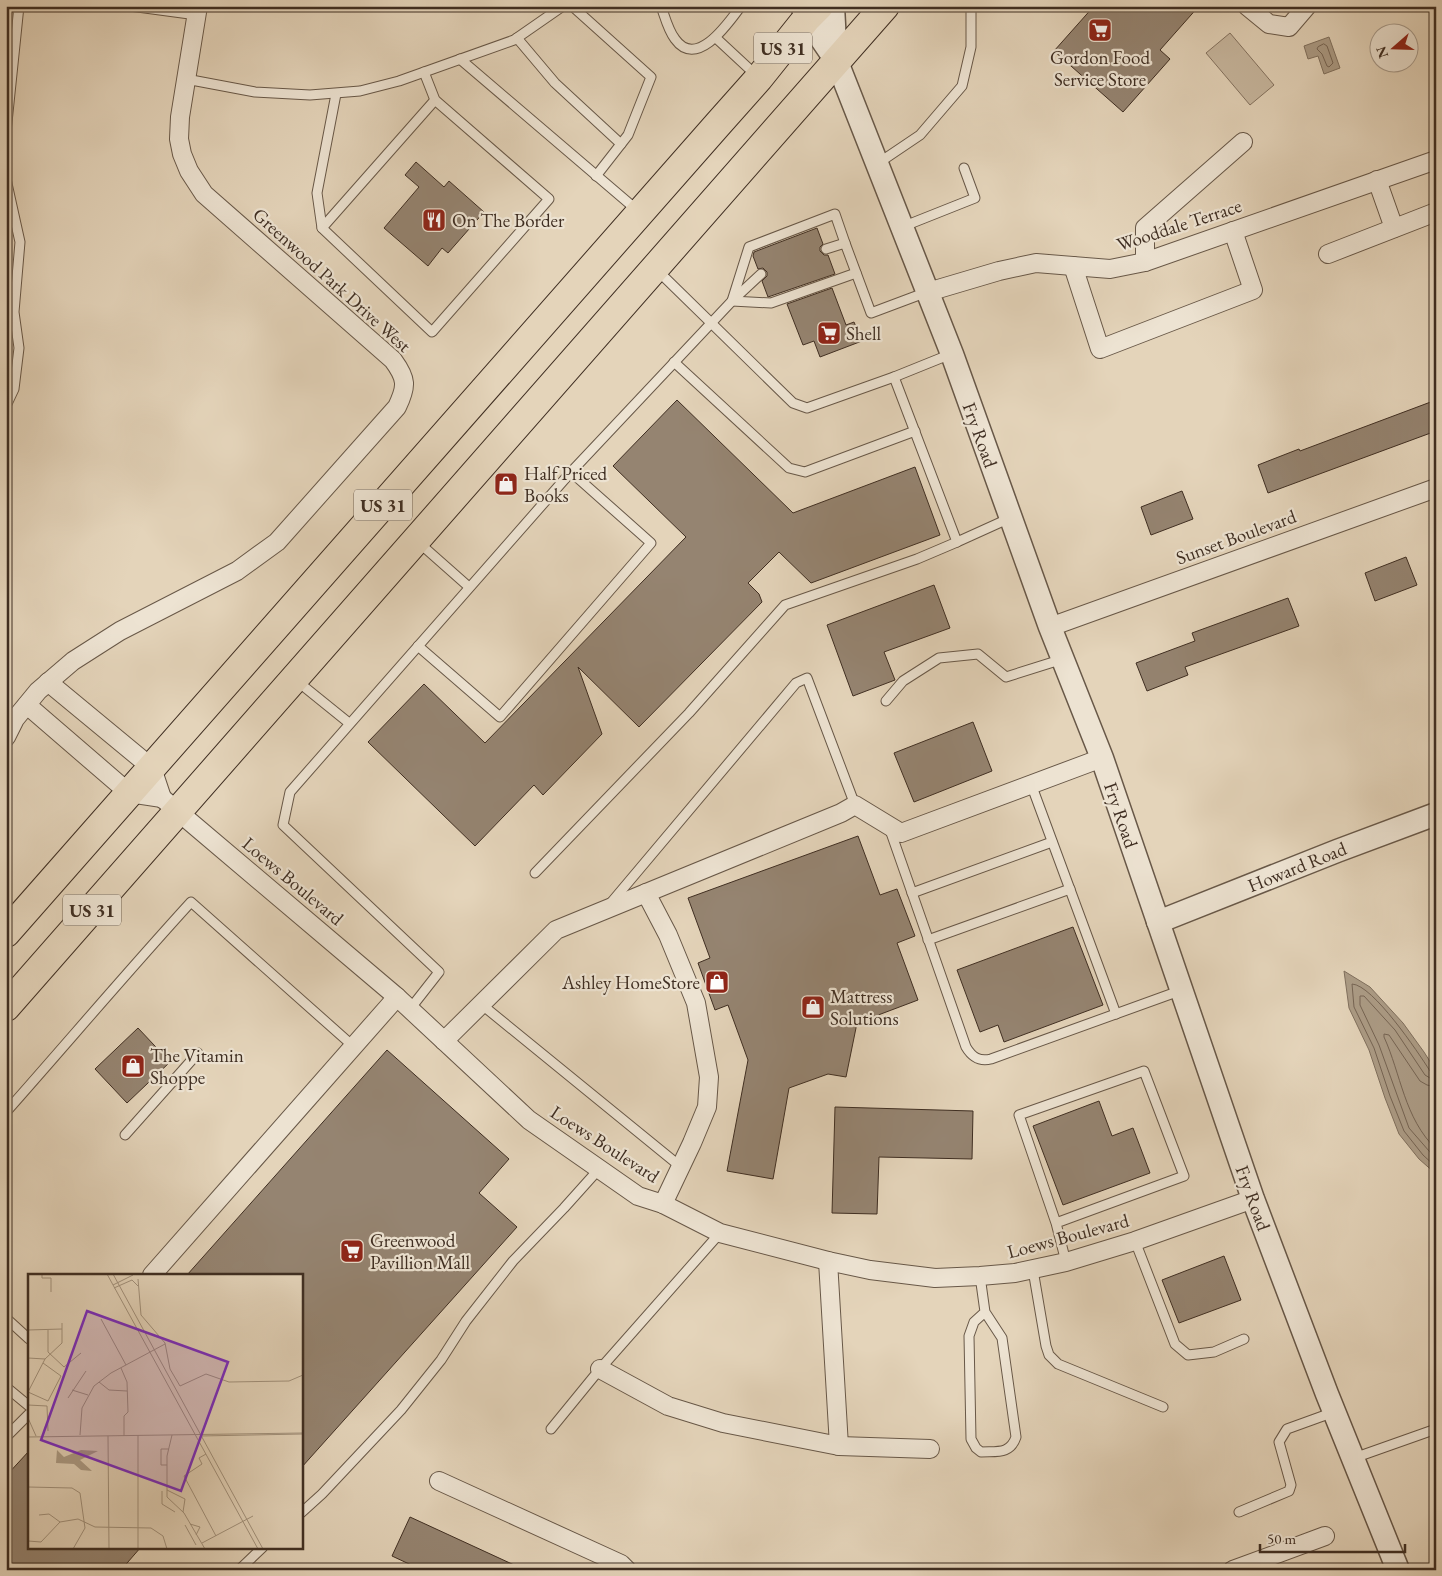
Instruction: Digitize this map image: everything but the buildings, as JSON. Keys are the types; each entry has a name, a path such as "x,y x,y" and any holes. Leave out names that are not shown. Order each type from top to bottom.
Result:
{"main road":[{"name":"US 31","path":"6,1007 170,805 294,679 885,6"},
{"name":"US 31","path":"6,933 759,78 809,10"}],"street":[{"name":"Fry Road","path":"834,6 836,62"},
{"path":"1247,6 1269,24 1289,27 1307,6"},
{"name":"Greenwood Park Drive West","path":"6,737 15,719 27,705 48,682 73,661 120,631 237,571 277,542 397,407 405,388 401,371 393,360 204,194 194,180 182,154 179,139 197,10"},
{"name":"Fry Road","path":"809,10 836,62 952,354 1050,627 1102,758 1252,1198 1334,1412 1398,1570"},
{"path":"1146,262 1145,228 1243,142"},
{"name":"Wooddale Terrace","path":"928,292 999,271 1036,263 1110,268 1146,262 1436,160"},
{"path":"1377,180 1394,228"},
{"path":"1328,254 1436,212"},
{"path":"1073,266 1100,349 1253,290 1233,231"},
{"name":"Sunset Boulevard","path":"1050,627 1436,488"},
{"path":"48,682 152,768 170,805"},
{"path":"27,705 129,793 170,805"},
{"path":"444,1041 556,930 832,816 854,805 901,832 1102,758"},
{"name":"Loews Boulevard","path":"170,805 397,997 529,1120 638,1196 663,1204 720,1233 870,1270 935,1278 980,1276 1033,1270 1066,1262 1135,1241 1252,1198"},
{"name":"Howard Road","path":"1158,922 1436,814"},
{"path":"646,893 668,935 696,1003 709,1077 707,1107 663,1204"},
{"path":"153,1274 397,997"},
{"path":"828,1261 839,1446"},
{"path":"600,1370 668,1406 723,1423 839,1446 930,1449"},
{"path":"439,1482 621,1564 627,1570"},
{"path":"1233,1570 1325,1536"}],"lane":[{"path":"6,132 19,6"},
{"path":"130,6 197,10"},
{"path":"186,79 255,92 310,95 360,91 399,81 517,38 563,6"},
{"path":"572,6 651,77 628,135 596,176"},
{"path":"661,6 676,41 685,48 694,49 705,46 716,38 741,6"},
{"path":"877,164 920,135 962,86 971,47 971,6"},
{"path":"517,38 555,83 621,144"},
{"path":"716,38 759,78"},
{"path":"460,59 640,213"},
{"path":"336,94 318,193 322,228 432,332 549,199 435,100 424,72"},
{"path":"322,228 435,100"},
{"path":"902,227 975,198 964,168"},
{"path":"6,178 20,242 14,312 19,348 14,389 6,406"},
{"path":"732,301 749,247 835,214 871,312 928,292"},
{"path":"826,249 845,243"},
{"path":"655,268 794,403 807,408 952,354"},
{"path":"732,301 771,302 856,273"},
{"path":"410,1009 439,972 283,825 290,792 571,472 732,301 761,274"},
{"path":"674,362 789,468 806,472 915,431"},
{"path":"894,377 957,542"},
{"path":"418,646 500,718 651,543 571,472"},
{"path":"535,873 689,713 784,605 917,559 1010,518"},
{"path":"416,540 469,587"},
{"path":"886,701 903,681 939,658 978,654 1006,677 1063,659"},
{"path":"605,910 796,682 807,678 854,805"},
{"path":"294,679 349,723"},
{"path":"1031,784 1116,1014"},
{"path":"888,824 966,1047 971,1055 978,1059 991,1059 1182,990"},
{"path":"912,893 1052,842"},
{"path":"928,940 1070,889"},
{"path":"6,1112 191,902 353,1046"},
{"path":"481,1004 681,1167"},
{"path":"125,1135 198,1053"},
{"path":"1056,1223 1184,1176 1144,1071 1019,1115 1056,1223 1066,1262"},
{"path":"302,1511 322,1494 401,1410 441,1360 466,1321 513,1261 599,1169"},
{"path":"551,1430 600,1370 720,1233"},
{"path":"1135,1241 1175,1344 1188,1355 1214,1352 1244,1339"},
{"path":"1033,1270 1049,1355 1058,1364 1164,1407"},
{"path":"980,1276 985,1312 1002,1338 1016,1437 1013,1445 1006,1450 981,1452 976,1448 971,1439 969,1336 974,1322 985,1312"},
{"path":"6,1318 28,1338"},
{"path":"6,1387 28,1405"},
{"path":"1239,1512 1289,1491 1291,1485 1279,1442 1287,1429 1334,1412"},
{"path":"6,1437 28,1415"},
{"path":"1353,1458 1436,1428"},
{"path":"238,1570 262,1548"}],"shaded area":[{"path":"1230,33 1274,85 1250,105 1206,53"}],"water":[{"path":"1329,37 1340,68 1324,74 1318,56 1308,59 1304,46"},
{"path":"1344,971 1370,987 1403,1023 1436,1071 1436,1174 1419,1159 1399,1134 1369,1050 1349,1008"}],"place":[{"name":"Gordon Food Service Store","path":"1100,30"},
{"name":"On The Border","path":"434,220"},
{"name":"Shell","path":"829,333"},
{"name":"Half Priced Books","path":"506,484"},
{"name":"Ashley HomeStore","path":"717,982"},
{"name":"Mattress Solutions","path":"813,1007"},
{"name":"The Vitamin Shoppe","path":"133,1066"},
{"name":"Greenwood Pavillion Mall","path":"352,1251"}]}
